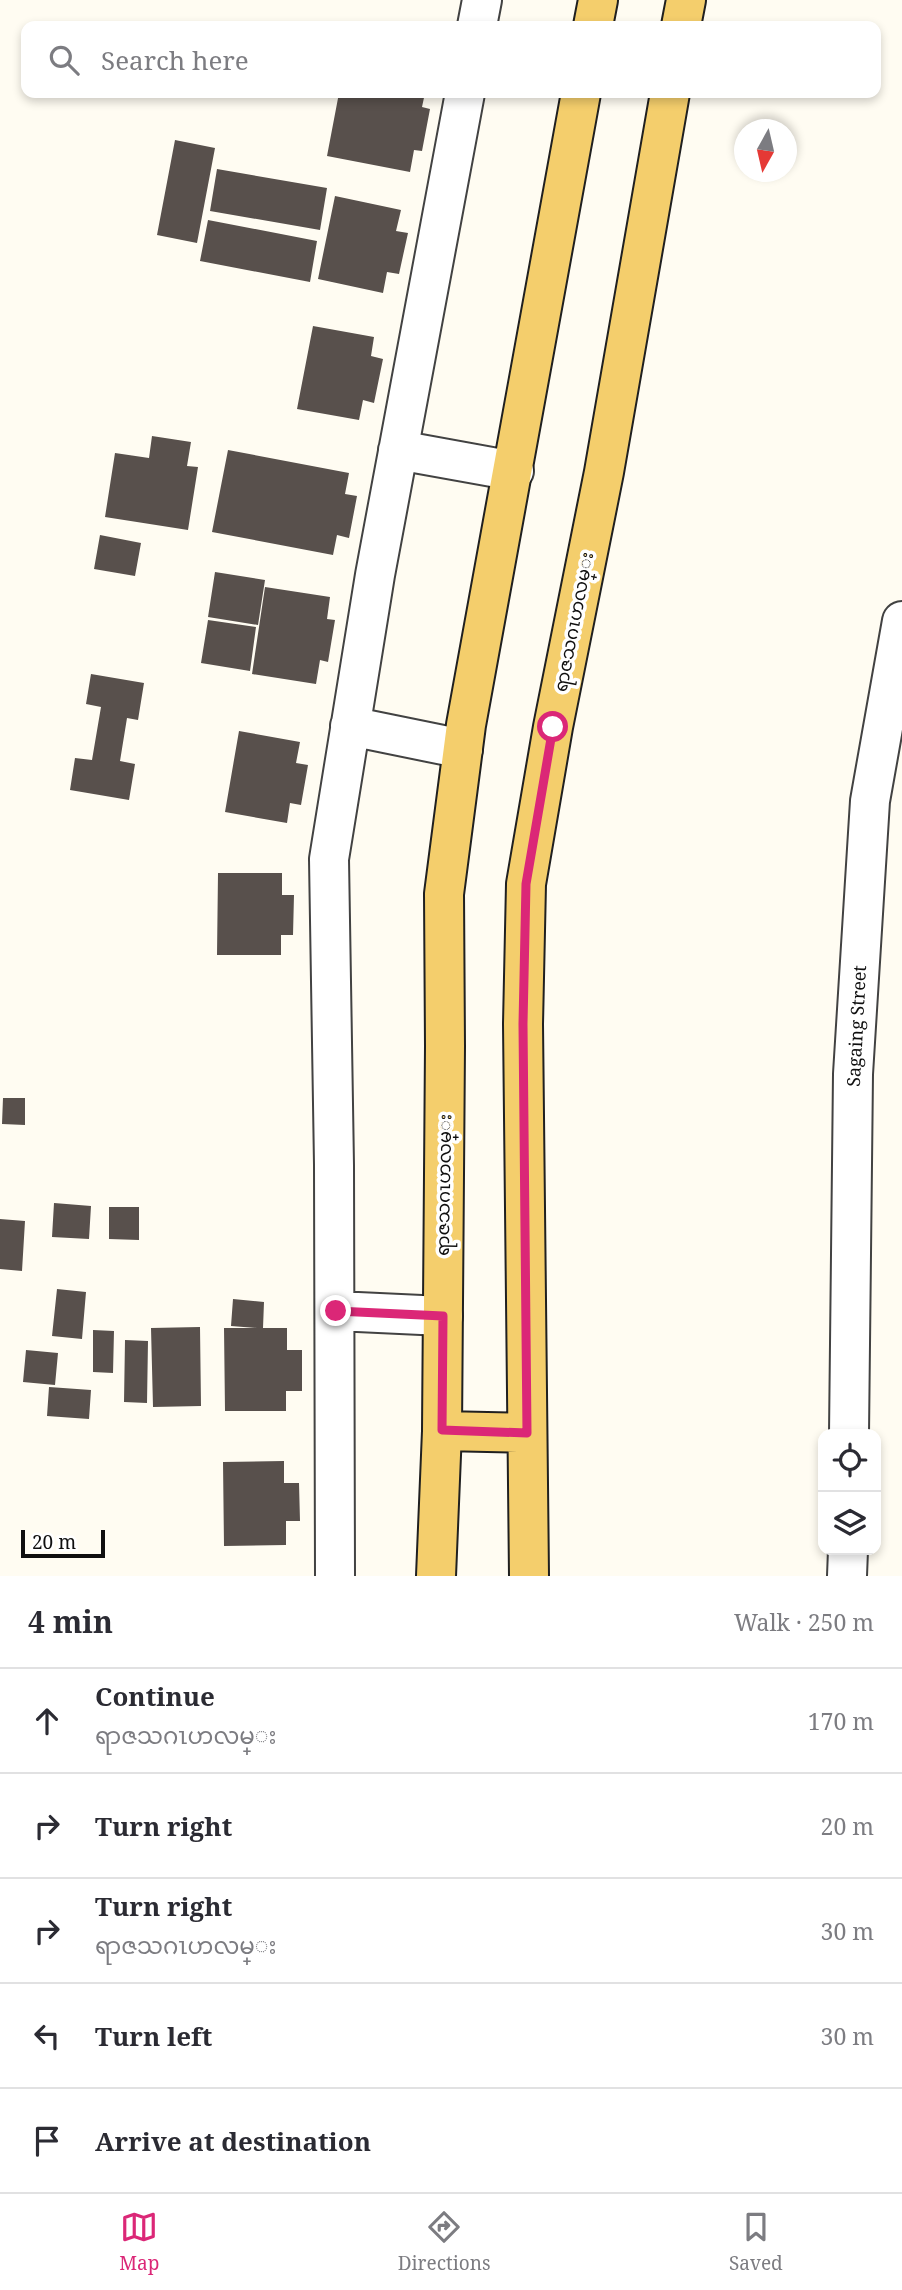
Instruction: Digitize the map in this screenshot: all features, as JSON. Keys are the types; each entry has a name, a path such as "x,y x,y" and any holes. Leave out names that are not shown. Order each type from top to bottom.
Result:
{"main road":[{"path":"594,21 598,0"},
{"path":"682,21 686,0"},
{"name":"ရာဇသဂၤဟလမ္း","path":"436,1576 442,1430 446,1046 444,894 463,749 580,98"},
{"name":"ရာဇသဂၤဟလမ္း","path":"529,1576 523,1038 526,884 553,727 604,472 669,98"},
{"path":"442,1430 527,1433"}],"street":[{"path":"478,21 482,0"},
{"path":"336,1576 336,1311 329,859 398,450 464,98"},
{"path":"398,450 514,471"},
{"name":"Sagaing Street","path":"849,1429 853,1074 886,804 902,621"},
{"path":"350,726 463,749"},
{"path":"336,1311 443,1316"},
{"path":"847,1576 848,1555"}],"building":[{"path":"338,98 424,98 422,107 430,109 422,151 414,150 410,172 327,156"},
{"path":"175,140 215,148 197,243 157,235"},
{"path":"217,169 327,188 320,230 210,211"},
{"path":"335,196 401,210 396,231 408,233 399,274 387,272 383,293 318,279"},
{"path":"208,220 317,241 310,282 200,261"},
{"path":"313,326 374,337 371,356 383,359 374,403 363,400 359,420 297,409"},
{"path":"152,436 191,442 187,466 198,467 188,530 105,517 115,453 149,458"},
{"path":"228,450 349,473 345,494 357,496 349,538 337,535 333,555 212,532"},
{"path":"100,535 141,543 135,576 94,569"},
{"path":"215,572 265,580 258,625 208,617"},
{"path":"265,587 330,597 327,619 335,620 328,662 320,660 316,684 252,674"},
{"path":"208,620 256,627 250,671 201,663"},
{"path":"91,674 144,683 138,720 127,718 120,761 135,764 129,800 70,790 75,758 92,760 101,707 86,704"},
{"path":"239,731 300,742 296,763 308,765 301,805 290,803 287,823 225,812"},
{"path":"218,873 282,873 282,895 294,895 293,935 281,935 281,955 217,955"},
{"path":"3,1098 25,1098 25,1125 2,1124"},
{"path":"54,1203 91,1206 89,1239 52,1237"},
{"path":"109,1207 139,1207 139,1240 109,1239"},
{"path":"0,1219 25,1221 22,1271 0,1269"},
{"path":"57,1289 86,1292 82,1339 52,1336"},
{"path":"233,1299 264,1302 263,1328 287,1328 287,1350 302,1350 302,1391 286,1391 286,1411 225,1411 224,1328 257,1328 231,1326"},
{"path":"200,1327 201,1406 153,1407 151,1328"},
{"path":"93,1330 114,1331 113,1373 93,1372"},
{"path":"125,1340 148,1341 147,1403 124,1402"},
{"path":"26,1350 58,1353 55,1385 23,1382"},
{"path":"49,1387 91,1390 89,1419 47,1416"},
{"path":"284,1461 284,1483 299,1483 300,1521 286,1521 286,1545 224,1546 223,1462"}],"route":[{"path":"336,1311 443,1316 442,1430 527,1433 523,1024 526,884 553,727"}]}
